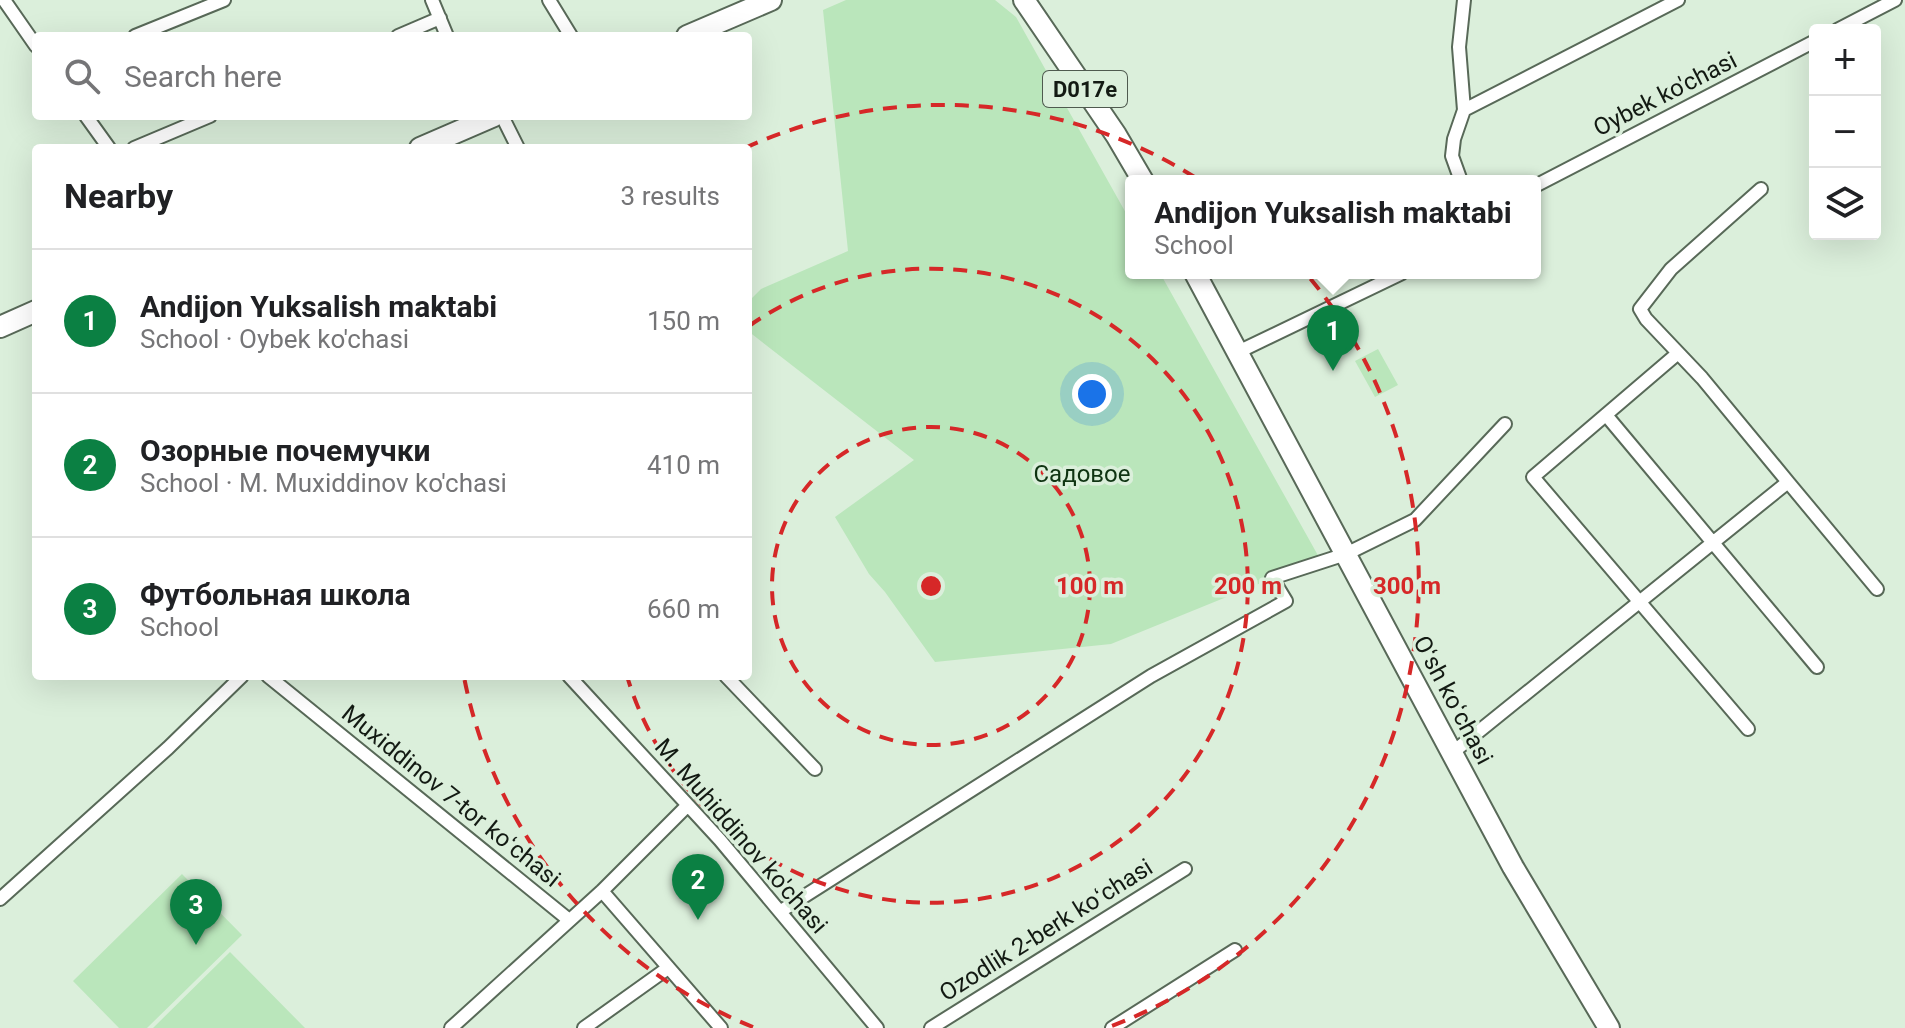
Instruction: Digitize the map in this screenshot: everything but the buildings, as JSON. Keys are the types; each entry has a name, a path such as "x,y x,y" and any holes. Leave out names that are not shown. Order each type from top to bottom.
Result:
{"main road":[{"path":"696,32 771,0"},
{"name":"D017e","path":"1024,0 1116,135 1139,175"},
{"path":"429,144 481,120"},
{"name":"Oʻsh koʻchasi","path":"1198,279 1513,867 1609,1028"},
{"path":"0,327 32,313"}],"street":[{"path":"145,32 224,0"},
{"path":"432,0 445,32"},
{"path":"549,0 569,32"},
{"path":"1459,175 1452,156 1464,110 1459,47 1464,0"},
{"path":"1464,110 1678,0"},
{"path":"1849,24 1895,0"},
{"path":"6,2 32,40"},
{"path":"407,32 440,18"},
{"name":"Oybek ko'chasi","path":"1541,183 1809,44"},
{"path":"89,120 106,144"},
{"path":"144,144 200,120"},
{"path":"504,120 516,144"},
{"path":"1761,189 1671,269 1642,305 1641,313 1702,378 1877,589"},
{"path":"1238,352 1390,279"},
{"path":"1677,354 1533,477 1748,729"},
{"path":"1606,415 1817,667"},
{"path":"781,911 1138,684 1286,601 1272,578 1346,554 1415,520 1505,424"},
{"path":"1452,753 1788,482"},
{"path":"0,899 168,748 238,680"},
{"name":"Muxiddinov 7-tor koʻchasi","path":"273,680 569,920"},
{"name":"M. Muhiddinov ko'chasi","path":"573,680 781,911 877,1028"},
{"path":"730,680 815,769"},
{"path":"451,1028 602,891 687,806"},
{"name":"Ozodlik 2-berk koʻchasi","path":"931,1028 1185,869"},
{"path":"602,891 721,1028"},
{"path":"1112,1028 1235,950"},
{"path":"584,1028 668,968"}],"green space":[{"name":"Садовое","path":"846,0 995,0 1016,17 1125,211 1125,279 1163,279 1320,559 1111,644 935,662 869,574 835,517 914,460 752,334 752,298 761,289 848,251 823,10"},
{"path":"1378,349 1398,385 1375,397 1355,361"},
{"path":"182,874 242,935 147,1028 119,1028 73,981"},
{"path":"230,952 305,1028 153,1028"}],"place":[{"name":"Andijon Yuksalish maktabi","path":"1333,371"},
{"name":"Озорные почемучки","path":"698,920"},
{"name":"Футбольная школа","path":"196,945"}]}
